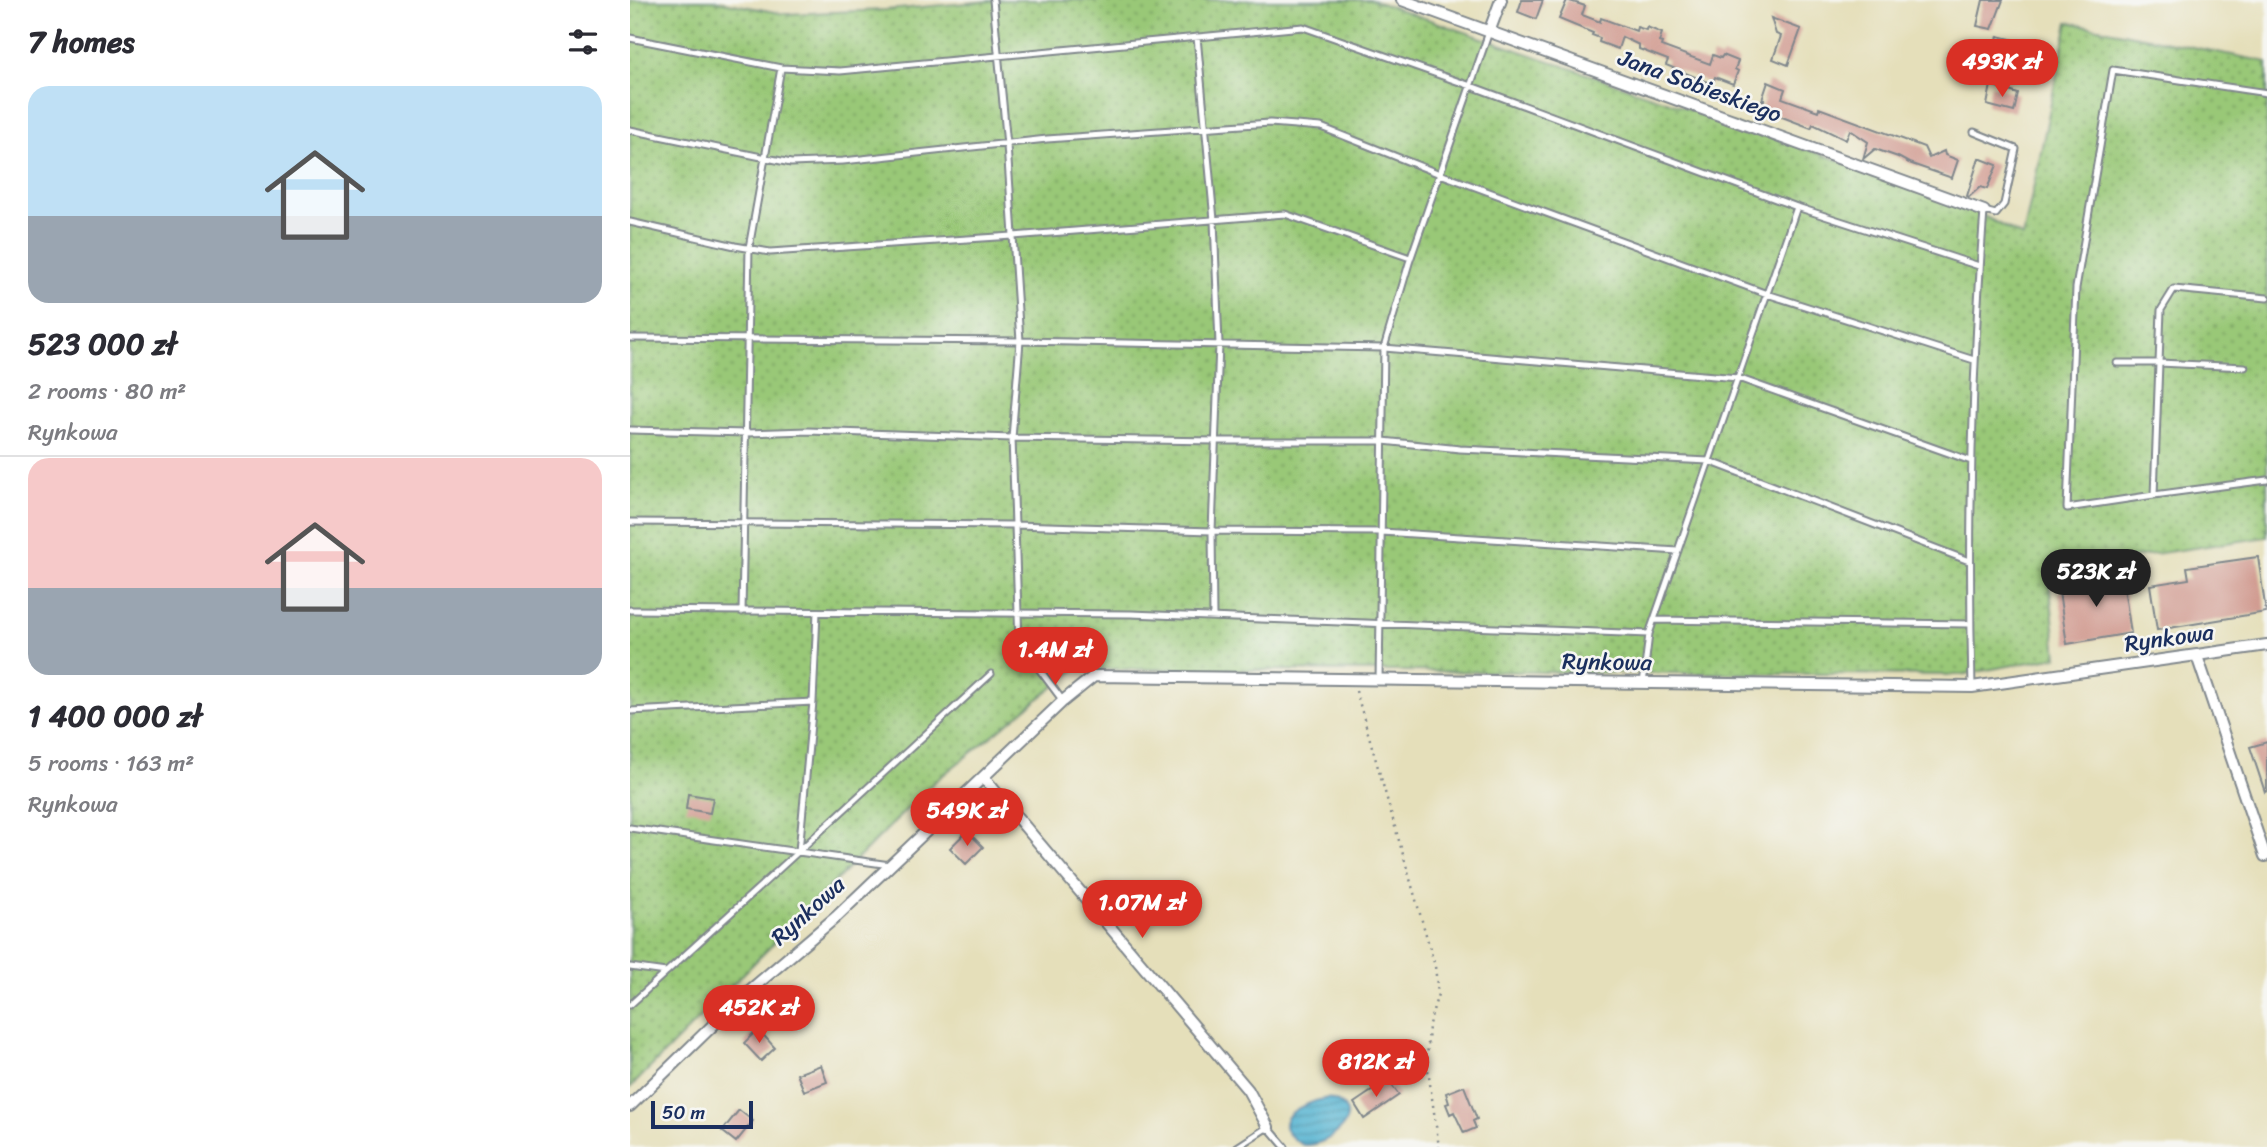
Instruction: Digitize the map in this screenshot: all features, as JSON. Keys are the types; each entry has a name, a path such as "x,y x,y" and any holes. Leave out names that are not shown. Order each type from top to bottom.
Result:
{"street":[{"name":"Jana Sobieskiego","path":"1402,0 1983,211"},
{"path":"1489,32 1502,0"},
{"name":"Rynkowa","path":"630,1106 742,997 836,917 1063,701 1094,676 1972,687 2267,645"},
{"path":"2197,656 2265,856"},
{"path":"983,777 1248,1090 1268,1127"}],"lane":[{"path":"993,0 1007,145 1020,341 1012,438 1018,642 1063,701"},
{"path":"630,38 781,68 840,71 1303,27 1797,206 1979,266"},
{"path":"1379,680 1384,348 1410,258 1489,32"},
{"path":"1197,37 1214,220 1219,344 1212,531 1213,617"},
{"path":"742,611 749,248 781,68"},
{"path":"2267,93 2113,70 2076,288 2067,508 2267,480"},
{"path":"630,130 791,163 843,161 1047,139 1270,123 1321,127 1440,174 1767,294 1974,360"},
{"path":"1972,687 1969,561 1974,360 1983,211 1996,214 2004,204 2016,149 1974,132"},
{"path":"1643,684 1649,634 1797,206"},
{"path":"630,222 770,252 1285,214 1410,258"},
{"path":"2154,495 2161,310 2174,289 2267,298"},
{"path":"630,338 1020,341 1384,348 1738,378 1972,461"},
{"path":"2117,363 2245,367"},
{"path":"630,430 746,433 808,431 1217,441 1383,441 1460,449 1709,461 1969,561"},
{"path":"630,522 1015,525 1212,531 1382,532 1678,551"},
{"path":"630,610 1213,617 1649,634"},
{"path":"799,851 813,702 817,612"},
{"path":"1654,620 1970,624"},
{"path":"630,1005 992,674"},
{"path":"630,711 813,702"},
{"path":"630,828 890,865"},
{"path":"630,967 666,972"},
{"path":"1237,1147 1268,1127 1286,1147"}],"path":[{"path":"1357,679 1356,696 1435,967 1438,994 1429,1024 1427,1063 1439,1147"}],"green space":[{"path":"630,0 713,0 785,14 886,10 1001,0 1372,0 1954,200 2023,237 2068,22 2267,62 2267,537 2048,570 2057,657 1960,675 1097,669 1081,665 933,783 630,1088"}],"water":[{"path":"1328,1098 1341,1104 1347,1119 1342,1127 1324,1140 1303,1145 1291,1136 1286,1128 1286,1121 1290,1114 1307,1104"}],"building":[{"path":"1522,0 1543,0 1536,19 1518,12"},
{"path":"1567,0 1585,6 1582,15 1600,22 1601,18 1636,31 1637,27 1646,30 1647,27 1662,33 1659,42 1662,43 1661,46 1710,64 1713,55 1721,58 1723,55 1738,61 1735,69 1738,71 1733,84 1715,77 1712,84 1666,65 1668,60 1639,49 1639,45 1622,37 1618,49 1599,42 1600,38 1592,35 1593,33 1559,19"},
{"path":"1983,0 2003,0 1992,29 1977,26"},
{"path":"1771,18 1801,29 1788,65 1773,59 1781,36 1776,34"},
{"path":"1998,36 2015,40 2012,54 1994,50"},
{"path":"1768,82 1785,89 1782,98 1818,111 1819,108 1924,147 1929,158 1944,151 1945,155 1958,160 1952,178 1875,149 1863,159 1868,142 1850,130 1846,140 1813,124 1811,128 1761,109"},
{"path":"1991,85 2018,94 2014,112 1987,105"},
{"path":"1979,158 1997,165 1987,189 1980,187 1969,197 1967,196"},
{"path":"2258,557 2266,612 2157,630 2150,585 2189,579 2187,567"},
{"path":"2121,568 2131,633 2067,644 2059,592 2099,585 2097,571"},
{"path":"2267,742 2267,791 2265,792 2250,747"},
{"path":"688,794 713,798 710,813 686,809"},
{"path":"967,831 983,847 966,864 950,848"},
{"path":"758,1029 775,1048 761,1061 744,1043"},
{"path":"821,1065 827,1082 804,1091 797,1074"},
{"path":"1388,1080 1399,1095 1364,1119 1354,1103"},
{"path":"1464,1086 1477,1119 1473,1121 1476,1128 1464,1133 1454,1112 1450,1114 1446,1093"},
{"path":"739,1110 753,1121 736,1142 722,1131"}]}
